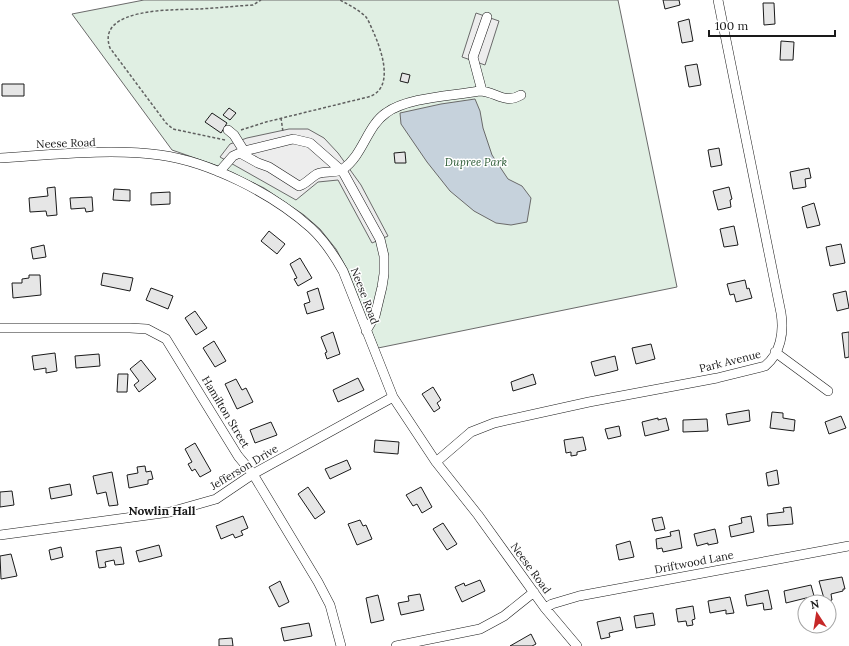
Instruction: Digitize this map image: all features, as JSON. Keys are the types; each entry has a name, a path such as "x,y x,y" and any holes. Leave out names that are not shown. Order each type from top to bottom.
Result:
{"street":[{"name":"Park Avenue","path":"436,462 462,438 476,429 494,423 590,402 717,378 765,366 770,362 779,346 782,335 781,313 718,0"},
{"path":"482,91 473,57 486,17"},
{"path":"231,132 242,152 258,163 269,167 299,186 304,184 316,174 342,170 350,163 377,122 386,113 411,103 482,91 508,100 514,100 521,96"},
{"path":"219,172 233,156 242,152 288,140 298,139 310,143 342,170 380,239 384,256 382,287 375,316 366,331"},
{"name":"Neese Road","path":"0,158 142,153 174,157 219,172 258,191 289,210 311,228 333,253 343,271 393,397 436,462 478,515 545,608 577,646"},
{"name":"Hamilton Street","path":"0,328 130,328 147,329 160,334 173,348 238,456 253,474 330,605 341,646"},
{"path":"775,352 828,391"},
{"name":"Jefferson Drive","path":"0,535 170,512 216,499 253,474 393,397"},
{"name":"Driftwood Lane","path":"545,608 552,604 579,596 849,546"},
{"path":"396,646 480,629 504,616 534,592"}],"path":[{"path":"261,0 253,4 146,12 119,22 110,28 107,35 110,48 166,123 173,129 228,140 231,132 246,127 375,95 383,79 385,66 381,49 367,18 356,9 340,0"},
{"path":"280,118 282,129 288,140"}],"green space":[{"name":"Dupree Park","path":"144,0 618,0 677,287 378,348 348,271 336,249 320,229 304,215 264,188 218,166 172,150 72,14"}],"shaded area":[{"path":"476,13 499,21 485,65 462,57"},
{"path":"475,99 480,111 483,128 492,155 508,179 522,186 531,198 527,222 511,225 496,223 474,211 450,191 427,162 401,124 400,113 441,104"},
{"path":"289,129 308,129 324,138 338,153 361,185 388,236 372,243 338,180 318,182 296,200 220,157 230,144 247,138"}],"building":[{"path":"663,0 679,0 680,5 665,9"},
{"path":"763,3 774,3 775,24 764,25"},
{"path":"689,19 693,41 682,43 678,22"},
{"path":"781,41 794,42 793,60 780,60"},
{"path":"697,64 701,85 689,87 685,66"},
{"path":"402,73 410,75 408,83 400,81"},
{"path":"2,84 24,84 24,96 2,96"},
{"path":"229,108 236,113 230,120 223,115"},
{"path":"212,113 227,123 221,133 205,122"},
{"path":"719,148 722,165 711,167 708,150"},
{"path":"405,152 406,163 395,163 394,153"},
{"path":"809,168 811,178 805,179 806,187 793,189 790,172"},
{"path":"55,187 57,215 47,216 46,211 30,212 29,198 48,196 47,188"},
{"path":"729,187 732,199 730,200 731,207 718,210 713,191"},
{"path":"114,189 130,190 130,201 113,200"},
{"path":"170,192 170,204 151,205 151,193"},
{"path":"92,197 93,211 86,212 85,208 71,209 70,198"},
{"path":"814,203 820,225 807,228 802,207"},
{"path":"734,226 738,245 724,247 720,229"},
{"path":"269,231 285,244 277,254 261,241"},
{"path":"841,244 845,263 830,266 826,247"},
{"path":"44,245 46,257 33,259 31,248"},
{"path":"300,258 312,278 298,286 294,279 297,278 290,264"},
{"path":"103,273 133,278 130,291 101,285"},
{"path":"29,275 40,275 41,295 13,298 12,283 22,283 22,279 29,278"},
{"path":"745,280 747,289 749,288 752,298 736,302 734,294 730,295 727,284"},
{"path":"151,288 173,296 168,309 146,300"},
{"path":"318,288 324,309 307,314 304,304 310,302 307,292"},
{"path":"846,291 849,308 837,311 833,294"},
{"path":"195,311 207,328 196,335 185,318"},
{"path":"333,332 340,354 327,359 325,353 327,352 321,337"},
{"path":"849,332 849,357 845,358 842,333"},
{"path":"214,341 226,361 215,367 203,348"},
{"path":"651,344 655,359 636,364 632,348"},
{"path":"55,353 57,371 46,373 46,368 34,370 32,356"},
{"path":"99,354 100,366 76,368 75,356"},
{"path":"615,356 618,370 595,376 591,362"},
{"path":"141,360 156,379 139,392 134,385 139,381 130,369"},
{"path":"118,374 128,374 127,392 117,392"},
{"path":"533,374 536,384 513,391 511,382"},
{"path":"358,378 364,390 338,402 333,390"},
{"path":"236,379 242,390 246,388 253,402 237,409 225,384"},
{"path":"433,387 441,400 437,403 440,408 434,412 422,394"},
{"path":"749,410 750,421 728,425 726,414"},
{"path":"772,412 783,413 783,418 795,420 794,431 770,428"},
{"path":"841,416 846,428 829,434 825,422"},
{"path":"658,418 658,420 666,418 669,430 645,436 642,422"},
{"path":"707,419 708,431 683,432 683,420"},
{"path":"271,422 277,435 255,443 250,430"},
{"path":"619,426 621,436 608,439 605,429"},
{"path":"583,437 586,450 577,452 577,455 571,456 571,452 566,453 564,440"},
{"path":"375,440 399,442 398,454 374,452"},
{"path":"195,443 211,471 200,477 195,469 192,471 188,464 192,462 185,449"},
{"path":"347,460 351,469 330,479 325,469"},
{"path":"145,466 146,472 151,471 153,479 148,480 148,484 129,488 127,475 138,473 137,467"},
{"path":"777,470 779,484 768,486 766,473"},
{"path":"112,472 118,505 109,506 106,492 97,494 93,476"},
{"path":"70,484 72,495 51,499 49,488"},
{"path":"308,487 325,512 315,519 298,494"},
{"path":"421,487 432,507 422,513 417,504 413,506 406,495"},
{"path":"12,491 14,505 0,507 0,492"},
{"path":"791,507 793,524 768,526 767,514 784,512 783,508"},
{"path":"243,516 248,528 241,531 243,535 235,538 233,534 221,539 216,526"},
{"path":"751,516 754,532 731,537 729,526 742,523 741,518"},
{"path":"662,517 665,529 655,531 652,519"},
{"path":"360,520 363,526 366,525 372,539 357,545 348,524"},
{"path":"443,523 457,544 447,550 433,529"},
{"path":"715,529 718,543 708,545 708,543 697,546 694,534"},
{"path":"679,530 682,548 663,552 662,548 657,549 656,539 671,536 670,532"},
{"path":"630,541 634,557 619,560 616,545"},
{"path":"159,545 162,556 139,562 136,551"},
{"path":"61,547 63,557 51,560 49,550"},
{"path":"121,547 124,564 115,565 114,560 105,562 106,567 99,568 96,551"},
{"path":"11,554 17,576 1,579 0,556"},
{"path":"842,577 845,589 843,589 843,591 831,594 823,594 819,581"},
{"path":"480,580 485,591 462,602 455,587 464,583 465,586"},
{"path":"280,581 289,602 279,607 269,587"},
{"path":"811,585 813,594 797,594 797,600 786,603 784,591"},
{"path":"768,590 772,609 764,610 763,603 747,606 745,595"},
{"path":"420,594 424,610 401,615 398,603 409,601 408,596"},
{"path":"378,595 384,620 371,623 366,598"},
{"path":"730,597 734,613 726,614 726,610 710,613 708,601"},
{"path":"693,606 695,619 692,620 693,625 687,626 686,621 678,622 676,609"},
{"path":"653,613 655,625 636,628 634,616"},
{"path":"620,617 623,630 609,633 610,637 601,639 597,622"},
{"path":"309,623 312,636 284,641 281,628"},
{"path":"531,634 536,644 532,646 510,646"},
{"path":"232,638 233,646 219,646 219,639"}],"district":[{"name":"Nowlin Hall","path":"162,511"}]}
